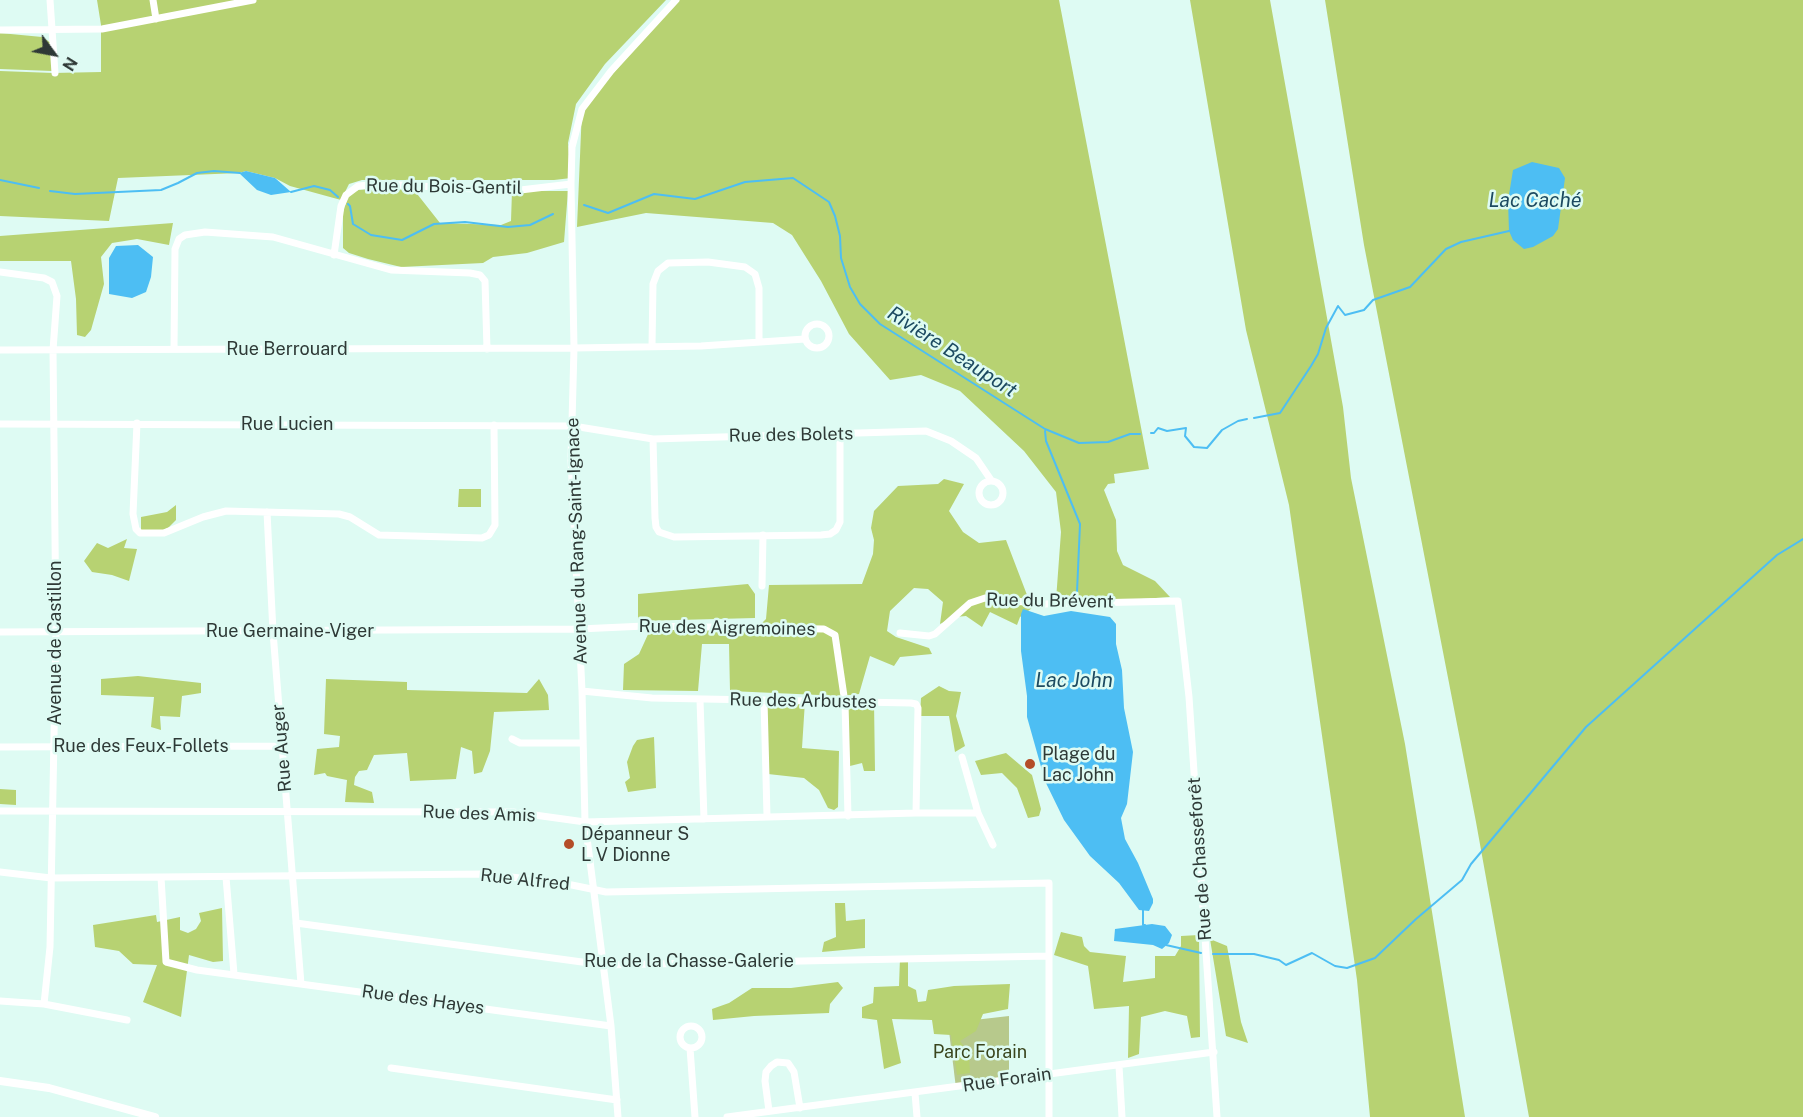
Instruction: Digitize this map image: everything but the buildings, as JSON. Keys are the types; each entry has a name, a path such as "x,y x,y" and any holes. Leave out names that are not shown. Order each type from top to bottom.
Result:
{"street":[{"path":"50,0 55,73"},
{"path":"153,0 156,19"},
{"path":"0,30 102,30 253,0"},
{"name":"Avenue du Rang-Saint-Ignace","path":"618,1117 611,1026 585,822 582,691 571,459 574,348 572,147 582,109 611,71 676,0"},
{"name":"Rue du Bois-Gentil","path":"334,255 341,206 346,195 358,186 381,184 512,191 571,184"},
{"path":"174,349 175,249 179,239 185,235 206,232 273,237 391,270 480,275 485,281 487,349"},
{"path":"652,346 653,284 658,271 668,263 708,262 745,267 755,274 759,288 759,342"},
{"name":"Avenue de Castillon","path":"0,272 37,276 52,282 57,297 53,350 56,632 54,747 50,947 44,1004"},
{"name":"Rue Berrouard","path":"0,350 574,348 805,339"},
{"path":"137,423 134,514 136,529 140,533 164,533 203,517 226,512 267,512 339,514 357,521 379,535 482,538 493,531 495,518 494,425"},
{"name":"Rue Lucien","path":"0,424 573,426"},
{"name":"Rue des Bolets","path":"573,426 653,439 926,431 951,441 976,458 991,480"},
{"path":"653,439 655,518 659,532 674,537 821,535 830,534 836,530 842,514 840,434"},
{"name":"Rue Auger","path":"267,512 273,632 301,984"},
{"path":"762,586 763,535"},
{"name":"Rue du Brévent","path":"900,633 929,636 935,634 970,603 985,598 1044,604 1178,601"},
{"name":"Rue de Chasseforêt","path":"1178,601 1188,697 1217,1117"},
{"name":"Rue des Aigremoines","path":"579,629 645,626 824,628 835,636 845,703 848,816"},
{"name":"Rue Germaine-Viger","path":"0,632 579,629"},
{"name":"Rue des Arbustes","path":"582,691 700,700 916,704 918,708 916,813"},
{"path":"700,700 704,819"},
{"path":"764,700 767,816"},
{"path":"512,739 520,743 582,744"},
{"name":"Rue des Feux-Follets","path":"0,747 282,746"},
{"path":"962,758 978,813 993,845"},
{"name":"Rue des Amis","path":"0,811 513,812 585,822 767,816 978,813"},
{"name":"Rue Alfred","path":"0,872 51,878 486,874 618,892 1049,882 1049,956"},
{"name":"Rue des Hayes","path":"161,877 166,962 197,969 301,984 611,1026"},
{"path":"226,877 234,974"},
{"name":"Rue de la Chasse-Galerie","path":"297,923 604,965 1049,956"},
{"path":"1049,956 1049,1117"},
{"path":"0,1001 44,1004 127,1020"},
{"path":"690,1048 695,1117"},
{"name":"Rue Forain","path":"727,1117 915,1094 1214,1052"},
{"path":"769,1111 766,1072 777,1062 788,1064 794,1072 800,1108"},
{"path":"1119,1066 1122,1117"},
{"path":"391,1068 617,1100"},
{"path":"0,1082 49,1088 155,1117"},
{"path":"915,1094 917,1117"}],"green space":[{"path":"97,0 666,0 605,64 576,104 568,143 571,178 554,180 362,180 349,184 341,200 246,171 118,178 109,221 0,216 0,71 101,72 101,25"},
{"path":"677,0 1059,0 1149,469 1114,474 1115,483 1108,484 1104,490 1116,520 1117,551 1123,565 1155,581 1170,597 1112,601 1056,600 1061,532 1056,492 1024,451 960,391 921,375 890,380 849,334 821,281 792,235 773,223 646,213 577,227 582,109"},
{"path":"1190,0 1270,0 1343,407 1351,478 1405,744 1465,1117 1370,1117 1357,980 1289,505 1246,330"},
{"path":"1325,0 1803,0 1803,1117 1529,1117 1476,822 1364,245"},
{"path":"0,33 42,37 51,43 52,71 0,69"},
{"path":"358,190 414,190 440,223 501,225 511,221 512,191 568,191 564,242 527,253 493,257 483,263 401,267 368,259 349,253 343,248 343,212 349,194"},
{"path":"173,223 169,245 137,239 112,243 101,257 104,284 91,330 85,337 77,335 76,299 71,261 0,261 0,236"},
{"path":"944,479 964,484 949,511 963,532 979,543 1006,540 1032,608 1020,617 1017,625 990,612 982,627 966,616 955,617 940,624 943,602 928,589 914,588 890,611 887,631 896,637 929,648 932,654 900,657 894,666 870,656 859,694 841,696 730,691 729,644 702,644 698,691 623,690 624,664 639,654 650,630 758,627 766,619 769,585 862,584 873,554 874,540 871,528 874,511 898,486 938,484"},
{"path":"459,489 481,489 481,507 458,507"},
{"path":"176,505 176,520 168,528 141,532 141,517 167,512"},
{"path":"127,539 124,548 137,549 129,581 112,575 92,572 84,561 97,543 108,548"},
{"path":"748,584 755,594 755,618 638,621 638,594"},
{"path":"138,676 201,683 201,693 182,696 180,717 160,716 161,730 151,727 154,697 101,695 101,679"},
{"path":"326,679 407,682 407,690 527,693 539,679 548,695 549,710 494,712 490,751 482,772 474,774 472,751 461,747 456,779 410,781 407,753 374,755 367,770 359,771 355,777 354,785 372,792 374,803 345,802 347,780 327,776 325,773 314,775 317,749 339,747 340,736 324,734"},
{"path":"939,686 949,691 961,692 956,716 965,746 955,752 949,716 920,716 921,698"},
{"path":"762,701 805,701 802,748 839,751 838,807 834,810 828,808 819,790 804,778 768,774"},
{"path":"874,702 875,771 864,771 862,763 846,767 844,704"},
{"path":"654,737 656,788 628,792 625,782 630,778 627,762 633,746 637,740"},
{"path":"1006,753 1032,775 1041,809 1039,816 1028,818 1017,788 1002,773 981,775 975,761"},
{"path":"0,789 16,790 16,805 0,804"},
{"path":"835,903 845,903 846,921 865,919 865,948 822,952 824,942 836,937"},
{"path":"222,908 223,961 213,962 189,955 181,1017 143,1002 157,965 133,964 119,951 95,947 93,925 156,915 157,922 180,917 180,930 188,933 196,929 201,921 199,913"},
{"path":"1061,932 1082,937 1084,946 1090,952 1126,956 1123,982 1155,978 1155,956 1175,956 1181,946 1181,936 1199,935 1200,1037 1191,1038 1187,1016 1165,1011 1141,1017 1139,1054 1128,1058 1129,1006 1094,1009 1088,966 1054,955"},
{"path":"1210,939 1227,946 1241,1022 1248,1043 1226,1036"},
{"path":"900,958 908,959 908,986 916,990 918,1002 926,1001 928,990 954,986 1010,984 1008,1009 983,1014 976,1031 960,1041 969,1054 970,1073 957,1075 951,1035 934,1034 932,1020 892,1019 901,1063 884,1069 877,1020 862,1018 862,1007 873,1003 874,987 899,986"},
{"path":"838,982 843,988 830,1004 829,1013 713,1020 712,1009 729,1003 752,988 791,988"},
{"name":"Parc Forain","path":"1009,1016 1009,1080 956,1088 948,1023"}],"water":[{"name":"Lac Caché","path":"1532,162 1559,168 1565,178 1558,229 1553,236 1533,247 1524,249 1513,240 1509,231 1508,201 1513,170"},
{"path":"246,171 275,178 291,192 271,195 257,190 239,173"},
{"path":"138,245 153,257 151,277 146,292 132,298 109,294 109,258 116,246"},
{"name":"Lac John","path":"1023,609 1044,616 1071,611 1110,617 1116,624 1116,644 1122,670 1124,708 1133,752 1127,804 1121,818 1125,839 1153,899 1149,911 1139,910 1119,883 1090,856 1064,820 1045,781 1027,717 1027,696 1021,651"},
{"path":"1152,924 1165,926 1172,935 1169,943 1162,949 1153,945 1114,941 1115,929"}],"waterway":[{"name":"Rivière Beauport","path":"50,191 75,194 161,190 197,173 214,171 240,173"},
{"name":"Rivière Beauport","path":"584,205 608,213 654,194 695,199 745,182 793,178 829,202 840,236 841,258 850,287 860,304 880,324 1045,429 1079,443 1108,442 1130,434 1140,434"},
{"name":"Rivière Beauport","path":"0,180 39,188"},
{"name":"Rivière Beauport","path":"291,192 314,186 330,190 338,197"},
{"name":"Rivière Beauport","path":"348,204 353,224 371,235 402,240 434,224 465,222 508,227 530,225 553,214"},
{"name":"Rivière Beauport","path":"1254,418 1280,413 1318,354 1326,328 1338,306 1345,315 1364,310 1373,300 1410,287 1446,249 1461,242 1509,231"},
{"name":"Rivière Beauport","path":"1151,433 1158,428 1167,431 1186,428 1185,436 1194,447 1207,448 1222,430 1247,419"},
{"path":"1045,431 1046,441 1080,524 1077,592"},
{"path":"1213,954 1254,954 1279,960 1286,965 1312,953 1335,966 1347,968 1375,958 1462,880 1471,864 1586,727 1777,555 1803,539"},
{"path":"1143,910 1143,925 1145,925"},
{"path":"1166,945 1201,953"}],"place":[{"name":"Plage du Lac John","path":"1030,764"},
{"name":"Dépanneur S L V Dionne","path":"569,844"}]}
